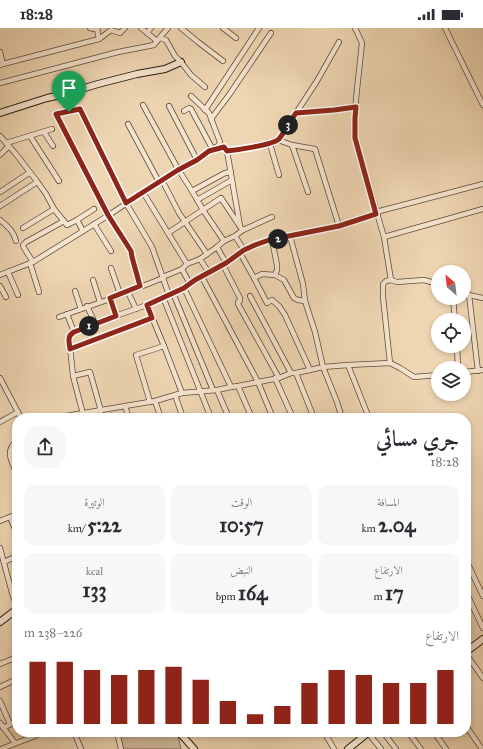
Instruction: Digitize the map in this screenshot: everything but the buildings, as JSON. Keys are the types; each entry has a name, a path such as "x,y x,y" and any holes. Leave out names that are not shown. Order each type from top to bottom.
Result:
{"street":[{"path":"90,28 98,28 99,39"},
{"path":"0,52 2,64 99,39 111,30 120,33 125,28"},
{"path":"141,28 159,39 166,40 175,56 191,75 205,87"},
{"path":"147,33 151,28"},
{"path":"0,83 118,52 154,45 168,28"},
{"path":"181,28 223,61"},
{"path":"223,28 236,38"},
{"path":"205,110 259,28"},
{"path":"355,28 362,43 355,118 355,138 384,237 391,280"},
{"path":"445,28 483,105"},
{"path":"211,119 271,33"},
{"path":"227,151 270,144 278,140 317,81 339,42"},
{"path":"0,113 47,98 131,76 165,69 181,62"},
{"path":"61,95 69,112"},
{"path":"0,275 32,263 160,181 218,146 220,142 209,114 191,96"},
{"path":"143,105 178,170 224,241"},
{"path":"169,106 197,160"},
{"path":"296,113 356,107"},
{"path":"184,111 190,108 213,149"},
{"path":"140,286 131,251 108,215 56,114 80,109 126,203 152,247 163,278 226,413"},
{"path":"128,124 179,214 207,254"},
{"path":"0,155 7,144 52,129"},
{"path":"44,132 53,146"},
{"path":"0,136 37,182 46,194 54,209 67,225 94,209"},
{"path":"30,136 60,181"},
{"path":"278,140 315,149 339,226"},
{"path":"270,144 279,175"},
{"path":"292,144 308,192"},
{"path":"213,149 224,147 227,151 242,229"},
{"path":"192,191 225,173 230,172"},
{"path":"0,192 29,173"},
{"path":"197,200 232,180"},
{"path":"0,206 37,182"},
{"path":"83,413 73,376 69,337 70,334 147,305 184,288 224,264 242,251 255,245 339,226 376,213 483,184"},
{"path":"143,192 187,264"},
{"path":"168,233 221,198 242,229"},
{"path":"22,228 54,209"},
{"path":"384,237 483,209"},
{"path":"59,317 163,278 182,269 187,264 200,259 217,248 224,241 235,236 242,229 272,217"},
{"path":"0,220 10,227 16,241"},
{"path":"77,220 83,231"},
{"path":"39,292 32,263 23,245 64,221"},
{"path":"94,224 111,251"},
{"path":"235,236 253,276"},
{"path":"290,236 303,284 305,301 315,332 323,367 340,413"},
{"path":"272,240 277,265 275,275"},
{"path":"217,248 240,298 238,304 277,378 291,413"},
{"path":"200,259 209,273"},
{"path":"112,268 120,294"},
{"path":"182,269 190,284"},
{"path":"8,272 18,295"},
{"path":"305,301 294,298 284,280 275,275 262,274 254,278 267,303 272,300 279,306 285,315 310,370"},
{"path":"202,277 258,382 271,413"},
{"path":"93,280 100,302"},
{"path":"390,363 382,284 391,280 394,282 424,280 431,282"},
{"path":"0,286 6,297"},
{"path":"184,288 231,387"},
{"path":"75,291 81,308"},
{"path":"128,292 136,309"},
{"path":"471,295 483,298"},
{"path":"250,296 293,373 312,413"},
{"path":"163,297 209,413"},
{"path":"110,298 116,316"},
{"path":"147,305 182,393"},
{"path":"468,305 481,371 471,372"},
{"path":"87,306 95,324"},
{"path":"67,314 74,332"},
{"path":"70,349 152,318"},
{"path":"158,413 136,355 164,346"},
{"path":"89,413 153,402 182,393 238,386 323,367 390,363 414,377 431,376"},
{"path":"348,365 367,413"},
{"path":"73,376 90,372 101,411"},
{"path":"0,378 18,412"},
{"path":"238,386 250,413"},
{"path":"175,395 181,413"},
{"path":"125,406 127,413"},
{"path":"0,422 12,415"},
{"path":"12,446 10,453 12,459"},
{"path":"0,521 10,517 12,522"},
{"path":"0,548 12,588"},
{"path":"4,562 12,558"},
{"path":"471,571 483,596"},
{"path":"471,603 483,628"},
{"path":"0,622 12,612"},
{"path":"471,649 483,639"},
{"path":"0,664 12,659"},
{"path":"471,660 483,678"},
{"path":"0,687 12,682"},
{"path":"0,701 10,724 3,728"},
{"path":"0,723 15,743"},
{"path":"471,733 482,749"},
{"path":"1,749 31,737"},
{"path":"76,737 81,749"},
{"path":"118,737 121,749"},
{"path":"183,737 194,749"},
{"path":"327,737 334,749"},
{"path":"349,749 362,737"},
{"path":"372,737 381,749"},
{"path":"387,737 396,749"},
{"path":"412,737 421,749"},
{"path":"438,737 446,749"}],"shaded area":[{"path":"120,737 178,737 181,749 123,749"}],"route":[{"path":"356,107 355,138 376,214 339,226 269,240 255,245 244,250 226,263 195,280 184,288 147,305 152,318 70,349 70,334 116,316 110,298 140,286 131,251 108,215 56,114 69,112 80,109 126,203 178,170 197,160 209,151 224,147 227,151 240,150 270,144 278,140 296,113 356,107"}]}
